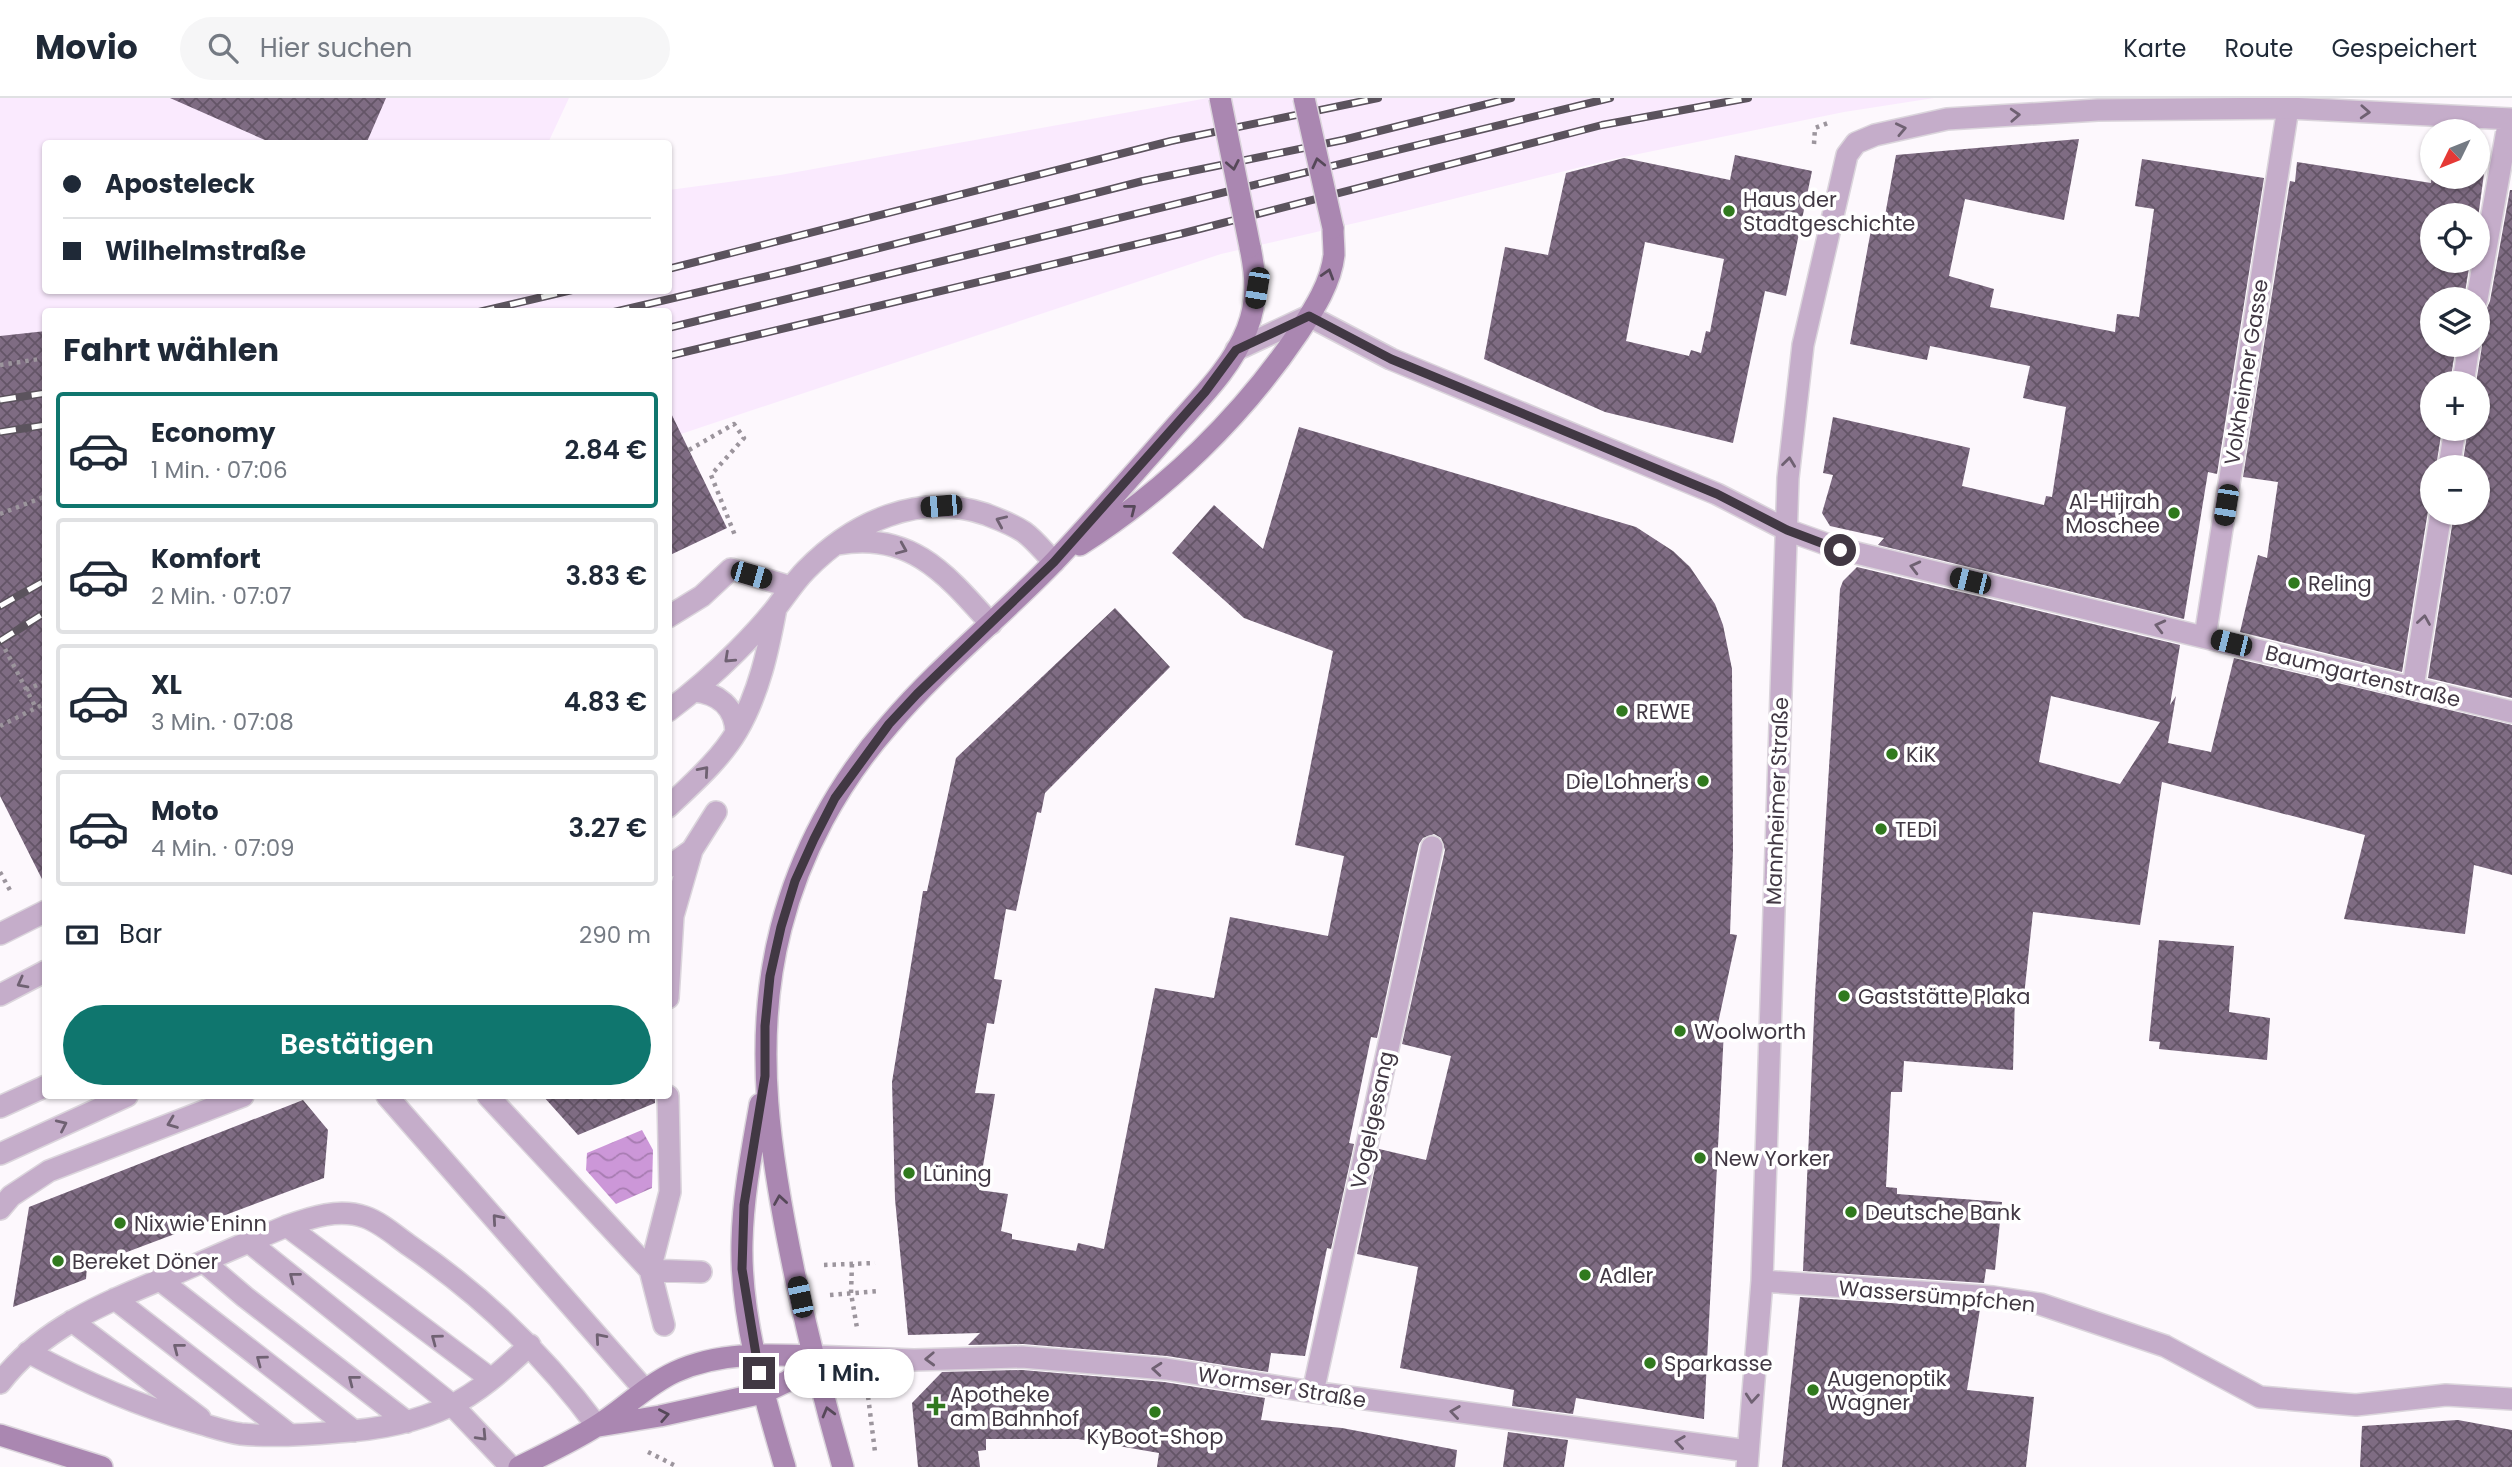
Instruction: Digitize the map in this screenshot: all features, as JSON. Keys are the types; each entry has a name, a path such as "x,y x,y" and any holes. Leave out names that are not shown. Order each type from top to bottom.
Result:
{"main road":[{"path":"843,1467 813,1356 782,1211 765,1076 765,1026 770,976 781,927 795,881 835,798 889,724 1054,562 1205,392 1246,332 1257,288 1220,98"},
{"path":"1054,562 1111,525 1164,483 1213,437 1268,375 1323,291 1334,255 1333,228 1304,98"},
{"path":"765,1076 744,1205 742,1269 763,1392 785,1467"},
{"path":"519,1467 597,1426 645,1389 677,1371 711,1361 755,1354 813,1356"},
{"path":"597,1426 660,1416 763,1392 788,1381 802,1370 813,1356"},
{"path":"0,1435 67,1462 102,1467"}],"street":[{"path":"2288,108 2511,119 2479,287"},
{"name":"Mannheimer Straße","path":"1747,1459 1762,1281 1788,478 1803,345 1847,155 1856,143 1875,135 1947,119 2098,110 2288,108"},
{"name":"Volxheimer Gasse","path":"2205,637 2288,108"},
{"path":"1236,350 1309,316"},
{"name":"Baumgartenstraße","path":"1309,316 1391,359 1717,494 1787,530 1840,550 2512,712"},
{"path":"672,709 736,652 776,608 805,570 859,527 885,515 941,506 970,510 1024,532 1054,562"},
{"path":"2413,687 2439,525"},
{"path":"836,544 860,540 894,545 928,561 946,576 991,624"},
{"path":"672,615 702,596 731,569 791,587"},
{"path":"672,803 701,775 736,732 760,680 776,608"},
{"path":"694,691 713,695 724,702 736,722 736,732"},
{"path":"672,932 673,916 692,850 716,812"},
{"name":"Vogelgesang","path":"1313,1392 1432,847"},
{"path":"672,864 692,850"},
{"path":"0,934 42,913"},
{"path":"0,995 42,973"},
{"path":"0,1107 42,1088"},
{"path":"0,1154 120,1099"},
{"path":"0,1209 11,1196 49,1171 235,1099"},
{"path":"390,1099 645,1389"},
{"path":"491,1099 650,1270 701,1272"},
{"path":"664,1325 650,1270 670,1192 668,1099"},
{"path":"0,1383 28,1352 72,1321 115,1299 287,1226 314,1217 340,1213 366,1217 438,1265 485,1302 530,1345 597,1426"},
{"path":"287,1226 491,1379"},
{"path":"249,1242 452,1405 511,1467"},
{"path":"204,1262 245,1297 407,1422"},
{"path":"160,1280 354,1431"},
{"name":"Wassersümpfchen","path":"1762,1281 1993,1297 2040,1304 2165,1346 2260,1397 2356,1405 2446,1395 2512,1399"},
{"path":"115,1299 290,1435"},
{"path":"72,1321 210,1426"},
{"path":"28,1352 71,1375 159,1411 238,1434 290,1435 354,1431 407,1422 452,1405 491,1379 530,1345"},
{"name":"Wormser Straße","path":"813,1356 915,1360 1022,1357 1166,1369 1747,1459"}],"path":[{"path":"1814,145 1815,128"},
{"path":"0,365 42,359"},
{"path":"689,450 734,424 744,438 711,475 736,540"},
{"path":"0,514 42,498"},
{"path":"5,649 36,708"},
{"path":"26,690 42,683"},
{"path":"0,726 42,706"},
{"path":"852,1264 851,1293 858,1332"},
{"path":"851,1293 880,1291"},
{"path":"866,1388 876,1454"}],"shaded area":[{"path":"0,98 569,98 549,140 42,140 42,294 672,294 672,190 780,175 1208,98 1934,98 1844,112 1609,160 1221,254 681,434 672,433 672,308 42,308 42,728 0,749"}],"water":[{"path":"642,1130 653,1150 652,1188 616,1204 586,1170 587,1153"}],"building":[{"path":"170,98 386,98 368,140 265,140"},
{"path":"2079,139 2064,220 1965,199 1949,276 1994,289 1990,307 2115,332 2117,314 2139,317 2154,209 2135,206 2142,159 2264,178 2217,474 2208,472 2184,619 1878,545 1884,538 1830,526 1822,513 1833,475 1823,473 1833,417 1970,448 1962,486 2044,505 2046,496 2052,497 2066,407 2023,398 2030,366 1930,346 1927,360 1850,344 1873,219 1884,221 1896,155"},
{"path":"1735,155 1812,171 1786,296 1765,291 1733,443 1605,412 1484,359 1505,247 1548,255 1566,173 1624,158 1730,180","holes":["1645,242 1724,259 1710,332 1706,331 1701,353 1691,350 1689,356 1626,341"]},
{"path":"2297,162 2420,181 2420,189 2482,189 2480,203 2420,203 2420,273 2468,273 2466,287 2420,287 2420,357 2454,357 2452,371 2420,371 2420,441 2440,441 2438,455 2420,455 2420,525 2426,525 2402,672 2240,632 2258,555 2267,558 2278,482 2243,477 2290,181 2295,182"},
{"path":"2512,190 2512,698 2428,678 2452,525 2490,525 2490,455 2464,455 2466,441 2490,441 2490,371 2478,371 2480,357 2490,357 2490,301"},
{"path":"42,331 42,879 0,796 0,336"},
{"path":"672,415 727,528 672,554"},
{"path":"1299,427 1636,527 1673,551 1690,567 1715,604 1723,625 1732,669 1733,850 1730,934 1737,935 1717,1028 1724,1030 1704,1419 1576,1398 1573,1414 1512,1406 1514,1390 1400,1368 1418,1267 1357,1254 1379,1149 1426,1160 1451,1056 1402,1044 1445,850 1441,838 1434,834 1423,838 1419,844 1377,1038 1371,1037 1349,1143 1354,1144 1331,1249 1327,1248 1305,1356 1271,1353 1268,1372 1167,1356 1023,1344 968,1345 980,1333 908,1335 895,1199 892,1082 923,891 927,891 956,758 1115,608 1170,667 1045,793 1041,813 1037,812 1016,911 1006,909 994,979 1002,980 994,1024 987,1023 975,1093 995,1094 979,1190 1008,1194 1001,1231 1012,1234 1012,1239 1076,1251 1078,1243 1104,1249 1155,988 1214,998 1230,917 1328,936 1344,856 1295,845 1333,651 1244,618 1172,553 1214,505 1263,549"},
{"path":"1857,567 2180,645 2170,705 2176,696 2168,743 2211,752 2234,658 2512,725 2512,875 2474,865 2465,934 2344,919 2365,835 2162,782 2140,925 2033,912 2024,996 2015,995 2013,1070 1904,1061 1902,1092 1891,1092 1886,1187 1897,1188 1897,1194 2002,1202 1995,1270 1986,1269 1984,1283 1803,1271 1815,995 1840,589 1843,581","holes":["2051,696 2160,722 2120,784 2039,762"]},
{"path":"2159,940 2234,946 2229,1012 2270,1018 2267,1060 2159,1049 2160,1042 2149,1041"},
{"path":"546,1099 655,1099 655,1103 578,1135"},
{"path":"303,1100 328,1130 324,1178 87,1267 86,1279 13,1307 29,1207"},
{"path":"1800,1297 1980,1309 1967,1390 2034,1397 2026,1467 1782,1467"},
{"path":"1022,1370 1164,1382 1265,1398 1261,1420 1342,1428 1457,1450 1455,1467 1157,1467 1159,1453 1078,1439 986,1439 986,1450 978,1451 980,1467 918,1467 912,1403 942,1372"},
{"path":"2458,1420 2512,1430 2512,1467 2360,1467 2362,1426"},
{"path":"1508,1432 1568,1440 1564,1467 1503,1467"}],"railway":[{"path":"672,268 1171,141 1378,98"},
{"path":"631,308 793,270 1143,181 1343,140 1511,98"},
{"path":"672,327 1610,98"},
{"path":"672,355 1184,233 1602,125 1748,98"},
{"path":"496,308 555,294"},
{"path":"0,400 42,394"},
{"path":"0,432 42,426"},
{"path":"0,606 42,582"},
{"path":"0,641 42,615"}],"place":[{"name":"Haus der Stadtgeschichte","path":"1729,211"},
{"name":"Al-Hijrah Moschee","path":"2174,513"},
{"name":"Reling","path":"2294,583"},
{"name":"REWE","path":"1622,711"},
{"name":"KiK","path":"1892,754"},
{"name":"Die Lohner's","path":"1703,781"},
{"name":"TEDi","path":"1881,829"},
{"name":"Gaststätte Plaka","path":"1844,996"},
{"name":"Woolworth","path":"1680,1031"},
{"name":"New Yorker","path":"1700,1158"},
{"name":"Lüning","path":"909,1173"},
{"name":"Deutsche Bank","path":"1851,1212"},
{"name":"Nix wie Eninn","path":"120,1223"},
{"name":"Bereket Döner","path":"58,1261"},
{"name":"Adler","path":"1585,1275"},
{"name":"Sparkasse","path":"1650,1363"},
{"name":"Augenoptik Wagner","path":"1813,1390"},
{"name":"Apotheke am Bahnhof","path":"936,1406"},
{"name":"KyBoot-Shop","path":"1155,1412"}],"route":[{"path":"759,1373 742,1269 744,1205 765,1076 765,1026 770,976 795,881 814,839 835,798 889,724 1054,562 1205,392 1236,350 1309,316 1391,359 1717,494 1787,530 1840,550"}]}
